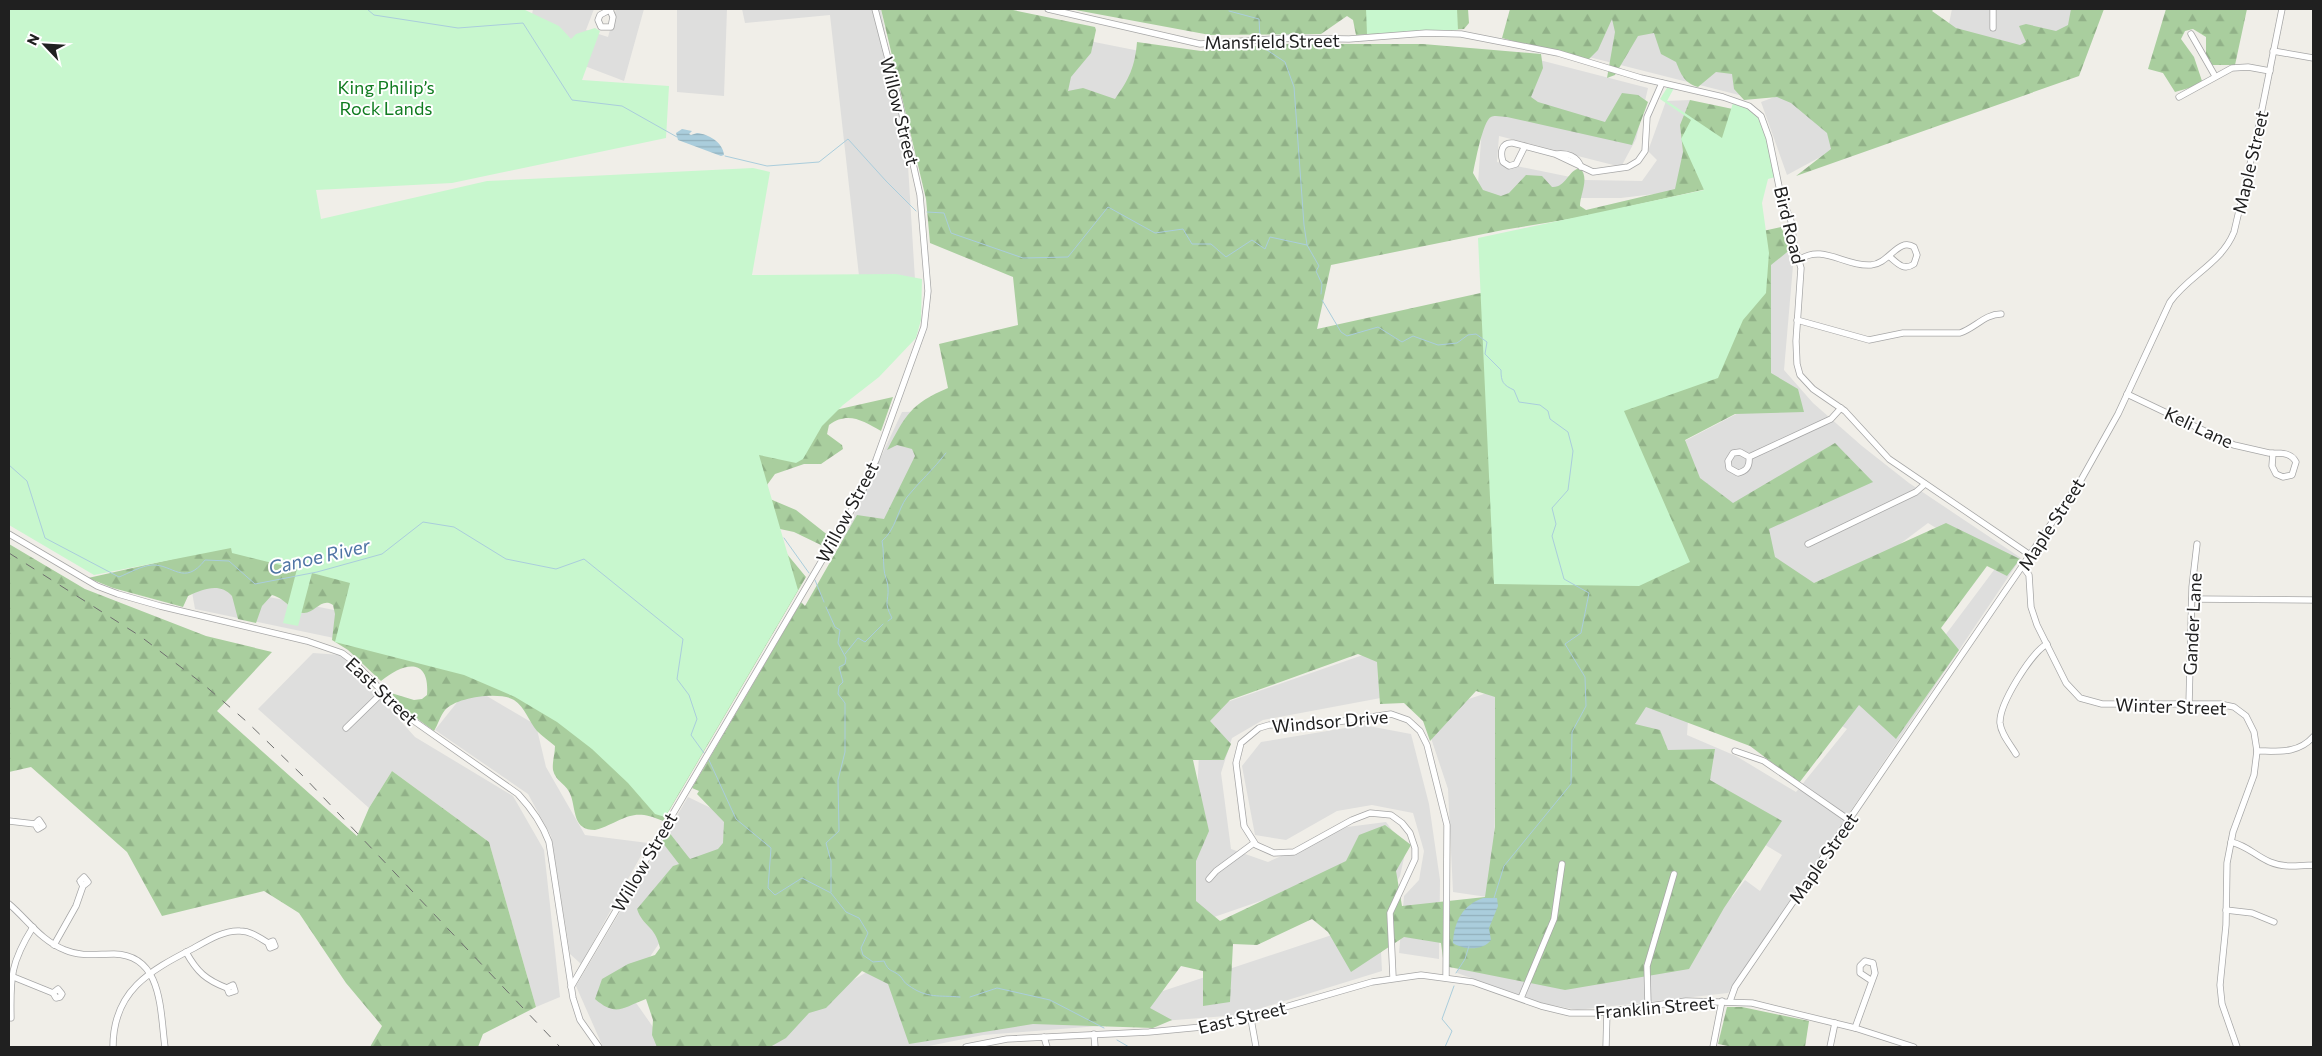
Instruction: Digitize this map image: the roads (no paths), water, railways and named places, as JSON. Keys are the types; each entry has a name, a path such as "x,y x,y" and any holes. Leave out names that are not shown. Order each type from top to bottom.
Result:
{"street":[{"name":"Willow Street","path":"571,987 861,494 876,460 924,327 928,284 920,195 900,105 875,9"},
{"name":"Mansfield Street","path":"1048,9 1200,44 1261,40 1368,39 1426,33 1470,36"},
{"path":"1993,9 1993,28"},
{"name":"Maple Street","path":"1730,1002 1734,987 2081,480 2127,394 2170,302 2180,290 2220,256 2232,237 2270,71 2282,9"},
{"path":"2191,34 2215,76"},
{"name":"Bird Road","path":"1470,36 1558,53 1662,83 1736,101 1749,106 1757,112 1769,138 1781,196 1791,221 1794,245 1802,278 1797,320 1797,364 1800,375 1813,388 1841,408 1883,454 1924,484 2030,555"},
{"path":"2273,51 2313,58"},
{"path":"2179,98 2215,76 2237,67 2270,71"},
{"path":"1525,146 1516,164 1509,166 1503,162 1502,151 1505,144 1511,142 1573,157 1579,161 1581,167 1599,173 1628,167 1638,161 1646,146 1648,115 1662,83"},
{"path":"1799,260 1808,254 1816,253 1868,265 1879,263 1900,246 1906,244 1914,247 1918,255 1914,264 1906,267 1900,265 1890,256"},
{"path":"1797,320 1875,340 1903,333 1960,333 1989,316 2001,314"},
{"name":"Keli Lane","path":"2127,394 2234,445 2273,453 2289,454 2295,459 2296,466 2292,474 2284,477 2276,474 2272,466 2273,453"},
{"path":"1748,457 1831,419 1841,408"},
{"path":"1808,544 1916,492 1924,484"},
{"name":"East Street","path":"9,534 97,586 118,594 332,648 354,662 404,714 426,732 518,794 533,810 544,827 552,857 571,987 578,1016 599,1047"},
{"name":"Gander Lane","path":"2189,704 2192,599 2197,544"},
{"name":"Winter Street","path":"2023,567 2029,575 2033,616 2069,688 2076,695 2088,702 2102,704 2220,704 2240,711 2250,723 2257,751 2254,775 2230,842 2226,872 2226,910 2220,995 2237,1047"},
{"path":"2192,599 2313,600"},
{"path":"2016,754 2002,729 2002,710 2034,654 2047,644"},
{"path":"346,728 383,692"},
{"name":"Windsor Drive","path":"1254,844 1244,826 1236,763 1241,743 1253,732 1269,725 1335,722 1386,714 1396,715 1408,720 1418,728 1424,738 1448,825 1446,976"},
{"path":"2257,751 2294,750 2305,745 2313,737"},
{"path":"1735,752 1764,761 1849,820"},
{"path":"1209,879 1216,871 1254,844 1264,850 1288,853 1310,844 1364,814 1386,813 1402,823 1410,832 1416,854 1412,867 1395,898 1390,913 1393,977"},
{"path":"9,821 34,824"},
{"path":"2230,842 2245,846 2276,864 2287,866 2313,865"},
{"path":"1521,998 1554,919 1562,864"},
{"path":"1648,1005 1647,966 1674,874"},
{"path":"54,945 76,906 83,886"},
{"path":"9,904 54,945 77,954 133,956 144,964 150,972 157,992 165,1047"},
{"path":"2226,910 2252,913 2274,922"},
{"path":"11,1018 11,976 16,955 33,927"},
{"path":"113,1047 116,1019 123,1001 132,988 150,972 219,936 235,931 249,932 268,943"},
{"path":"186,952 199,973 212,982 227,988"},
{"path":"568,966 584,966"},
{"path":"11,976 54,993"},
{"name":"East Street","path":"966,1047 1007,1039 1044,1036 1201,1028 1251,1018 1393,977 1446,976 1473,982 1513,995"},
{"path":"1855,1028 1872,981"},
{"name":"Franklin Street","path":"1513,995 1561,1012 1588,1013 1686,1001 1722,1001 1775,1007 1855,1028 1914,1047"},
{"path":"1714,1047 1722,1001"},
{"path":"1606,1047 1607,1011"},
{"path":"1251,1018 1256,1047"},
{"path":"1830,1047 1835,1023"},
{"path":"1094,1034 1096,1047"},
{"path":"1044,1036 1047,1047"}],"water":[{"path":"682,129 692,131 689,134 691,135 697,133 710,137 721,146 724,155 721,156 678,140 676,133"},
{"path":"1483,898 1497,898 1498,906 1489,928 1491,940 1478,948 1462,947 1453,943 1455,928 1461,915 1470,905"}],"waterway":[{"path":"367,9 374,15 458,28 523,23 572,100 622,106 677,137"},
{"path":"1229,11 1259,19 1260,37"},
{"path":"1260,41 1261,46 1285,62 1294,87 1304,225 1307,245 1319,266 1316,271 1322,284 1321,294"},
{"path":"725,156 767,166 819,162 848,139 916,211"},
{"path":"927,212 944,213 951,233 1023,258 1068,257 1108,207 1155,233 1183,229 1192,244 1211,244 1226,257 1252,240 1265,249 1270,237 1307,245"},
{"path":"1322,300 1341,332 1347,336 1378,327 1402,342 1413,336 1438,345 1457,343 1468,335 1476,334 1487,342 1485,354 1501,370 1503,383 1514,390 1519,402 1540,405 1548,411 1550,419 1568,432 1573,451 1568,490 1552,508 1556,524 1552,536 1564,579 1589,593 1581,633 1565,644 1585,677 1586,706 1572,732 1571,784 1504,866 1494,898"},
{"path":"888,621 892,618 887,605 888,585 884,571 882,541 890,531 907,497 946,453"},
{"name":"Canoe River","path":"9,465 27,481 45,538 119,577 139,568 152,565 185,573 198,568 205,560 229,561 255,584 317,572 382,554 423,522 454,527 506,559 556,569 584,559 683,639 677,679 689,695 697,719 691,735 704,753"},
{"path":"784,538 809,573"},
{"path":"815,580 824,602"},
{"path":"826,607 835,627 840,630 838,643 846,658 845,664 839,667 843,682 839,686 838,694 845,703 845,752 838,780 839,831 826,843 831,861 831,892"},
{"path":"845,654 858,638 865,642 883,624"},
{"name":"Canoe River","path":"708,758 736,819 771,848 768,888 775,895 802,878 831,893 846,912 859,918 868,933 861,948 863,955 873,962 884,961 889,969 900,976 907,984 921,992 933,996 960,997"},
{"path":"1456,973 1465,959 1469,946"},
{"path":"1445,1047 1452,1031 1442,1019 1454,986"},
{"name":"Canoe River","path":"970,997 997,988 1050,1000 1104,1028"},
{"name":"Canoe River","path":"1117,1040 1129,1047"}],"railway":[{"path":"9,553 140,636 203,684 246,721 303,776 560,1047"}],"park label":[{"name":"King Philip’s Rock Lands","path":"386,97"}]}
